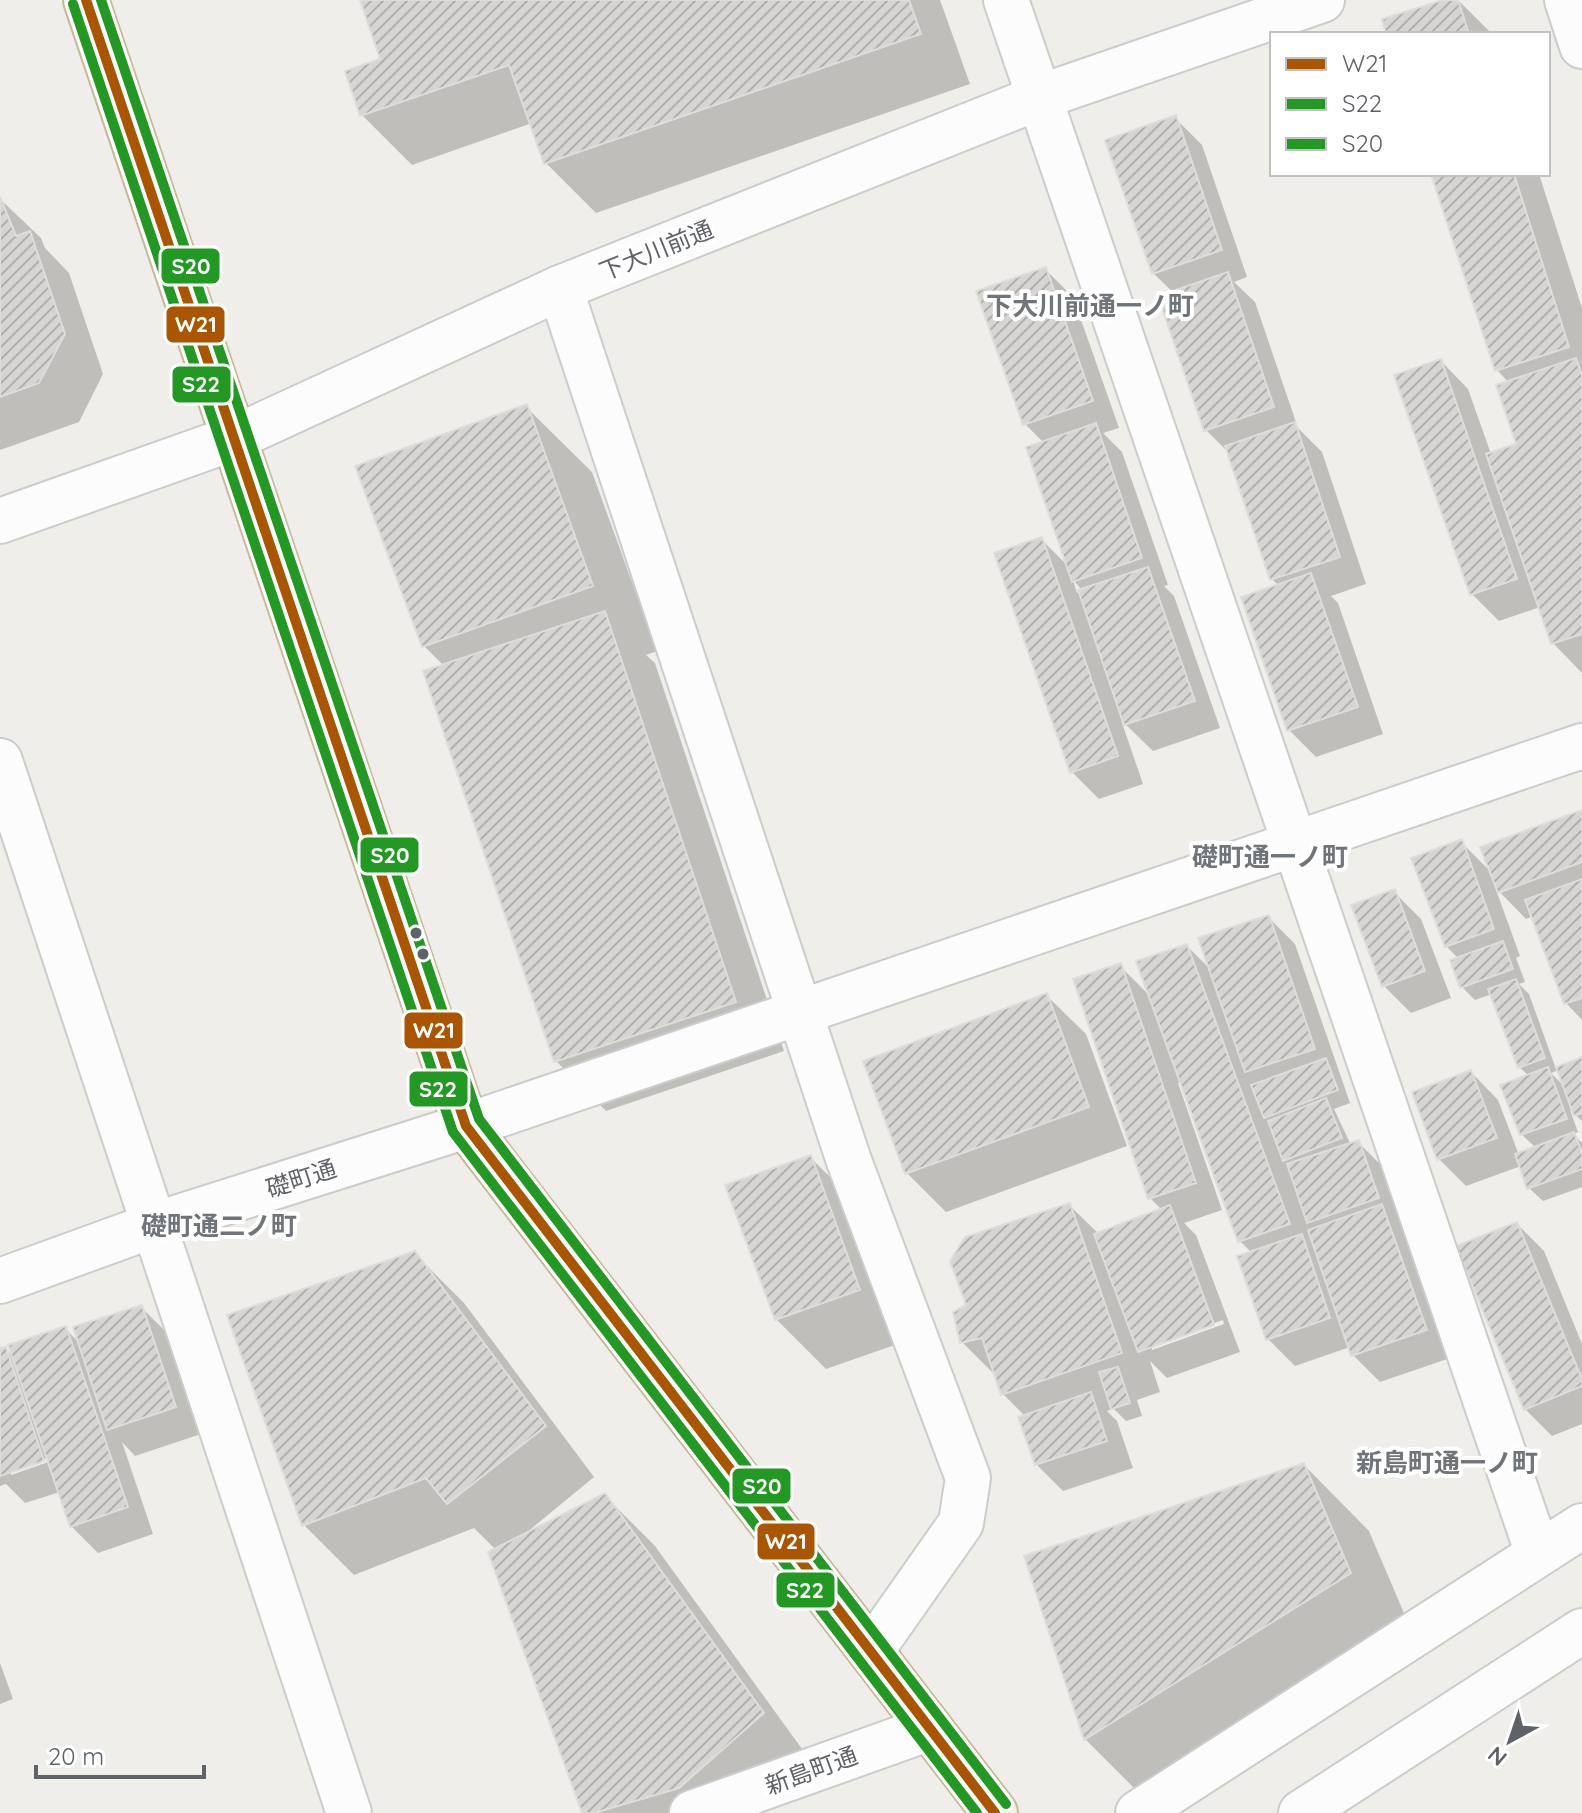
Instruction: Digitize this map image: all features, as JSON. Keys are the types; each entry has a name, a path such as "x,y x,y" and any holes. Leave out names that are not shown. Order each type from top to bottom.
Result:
{"highway":[{"path":"86,0 466,1126 995,1813"}],"street":[{"path":"1006,0 1538,1554"},
{"name":"下大川前通","path":"0,521 234,438 560,288 1040,97 1322,0"},
{"path":"1567,0 1582,46"},
{"path":"560,288 849,1161 968,1478 961,1523 871,1651"},
{"name":"礎町通","path":"0,1281 154,1225 466,1126 1582,746"},
{"path":"0,761 349,1813"},
{"path":"1138,1813 1582,1526"},
{"path":"1301,1813 1582,1631"},
{"name":"新島町通","path":"692,1813 930,1728"}],"building":[{"path":"360,0 909,0 921,34 544,164 509,65 360,116 345,71 380,59"},
{"path":"1443,0 1458,0 1468,32 1385,32 1382,19"},
{"path":"1176,115 1222,250 1152,274 1105,140"},
{"path":"1432,176 1515,176 1569,347 1495,371"},
{"path":"0,197 16,236 30,231 65,334 39,383 0,397"},
{"path":"1046,267 1093,401 1023,425 976,291"},
{"path":"1228,272 1274,407 1204,431 1158,296"},
{"path":"1576,358 1582,375 1582,634 1551,644 1486,454 1516,444 1496,385"},
{"path":"1441,359 1517,579 1470,595 1394,375"},
{"path":"527,404 593,586 422,647 355,466"},
{"path":"1295,422 1340,557 1270,580 1225,446"},
{"path":"1096,423 1142,558 1072,582 1026,447"},
{"path":"1042,537 1118,756 1070,773 994,553"},
{"path":"1148,567 1195,701 1124,725 1078,590"},
{"path":"1311,573 1358,707 1287,731 1241,597"},
{"path":"605,611 736,1002 554,1062 423,671"},
{"path":"1582,810 1582,862 1498,893 1480,847"},
{"path":"1462,839 1494,929 1445,947 1411,858"},
{"path":"1582,879 1582,998 1564,1004 1525,900"},
{"path":"1395,889 1425,971 1382,987 1351,905"},
{"path":"1269,915 1315,1049 1245,1072 1198,938"},
{"path":"1503,941 1513,969 1460,988 1450,960"},
{"path":"1187,944 1290,1224 1238,1242 1136,961"},
{"path":"1121,963 1196,1183 1148,1199 1073,979"},
{"path":"1516,979 1545,1058 1518,1068 1488,989"},
{"path":"1047,993 1089,1107 905,1174 863,1061"},
{"path":"1582,1057 1582,1113 1574,1116 1556,1067"},
{"path":"1326,1058 1338,1090 1264,1118 1251,1085"},
{"path":"1548,1067 1567,1119 1520,1135 1500,1085"},
{"path":"1471,1070 1497,1138 1437,1160 1412,1092"},
{"path":"1326,1098 1342,1138 1283,1161 1268,1121"},
{"path":"1574,1132 1582,1153 1582,1169 1527,1189 1515,1154"},
{"path":"1359,1140 1379,1198 1307,1223 1287,1164"},
{"path":"811,1155 860,1290 775,1320 725,1185"},
{"path":"1070,1203 1122,1353 1001,1395 982,1338 960,1343 953,1312 966,1305 950,1261 965,1237"},
{"path":"1382,1204 1427,1330 1351,1356 1308,1230"},
{"path":"1170,1205 1214,1325 1138,1352 1094,1234"},
{"path":"1517,1222 1582,1379 1582,1386 1524,1410 1456,1246"},
{"path":"1302,1234 1330,1318 1266,1340 1237,1256"},
{"path":"415,1251 546,1426 447,1504 426,1478 302,1526 227,1315"},
{"path":"142,1305 176,1407 107,1430 73,1327"},
{"path":"66,1326 128,1507 70,1527 8,1345"},
{"path":"6,1347 44,1461 0,1476 0,1348"},
{"path":"1118,1367 1130,1403 1111,1409 1099,1372"},
{"path":"1091,1392 1107,1441 1035,1465 1018,1417"},
{"path":"1304,1463 1351,1573 1084,1740 1024,1556"},
{"path":"605,1493 764,1713 679,1788 594,1813 582,1813 488,1552"}],"transit line":[{"name":"W21","path":"86,0 466,1126 995,1813"},
{"name":"S20","path":"101,0 479,1119 1006,1804"},
{"name":"S22","path":"73,4 453,1132 977,1813"}],"district":[{"name":"下大川前通一ノ町","path":"1090,305"},
{"name":"礎町通一ノ町","path":"1270,856"},
{"name":"礎町通二ノ町","path":"219,1225"},
{"name":"新島町通一ノ町","path":"1447,1462"}]}
